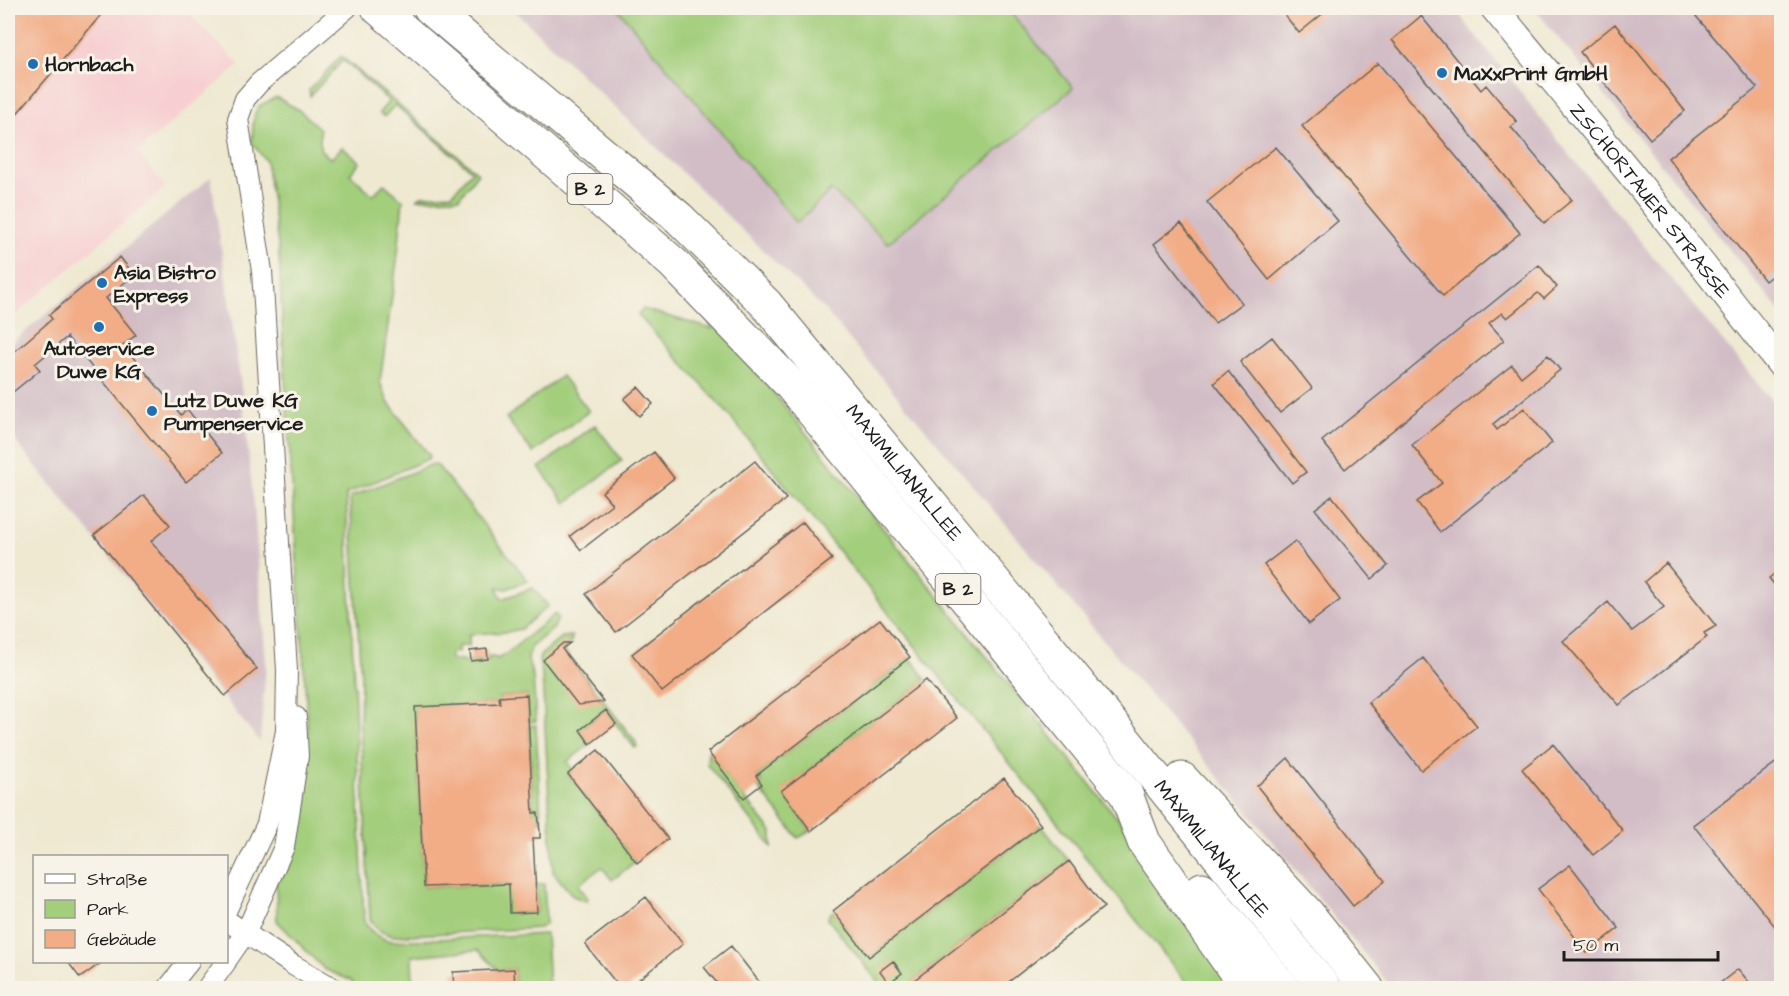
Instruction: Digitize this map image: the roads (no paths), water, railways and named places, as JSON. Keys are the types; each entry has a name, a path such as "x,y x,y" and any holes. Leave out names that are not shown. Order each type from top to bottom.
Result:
{"highway":[{"name":"B 2","path":"378,8 673,262 789,383 1126,794"},
{"name":"MAXIMILIANALLEE","path":"430,8 679,218 766,304 1107,718 1325,988"},
{"path":"1107,718 1147,741 1307,913 1367,988"},
{"path":"1126,794 1144,842 1247,988"},
{"name":"MAXIMILIANALLEE","path":"1126,794 1282,988"}],"street":[{"path":"228,906 267,824 286,731 287,670 262,271 238,119 245,99 259,83 347,8"},
{"name":"ZSCHORTAUER STRASSE","path":"1494,8 1630,173 1782,366"},
{"path":"228,958 246,933 284,847 298,756 296,708 287,670"},
{"path":"228,921 293,965 333,988"},
{"path":"168,988 188,963"},
{"path":"207,988 225,963"}],"place":[{"name":"Hornbach","path":"33,64"},
{"name":"MaXxPrint GmbH","path":"1442,73"},
{"name":"Asia Bistro Express","path":"102,283"},
{"name":"Autoservice Duwe KG","path":"99,327"},
{"name":"Lutz Duwe KG Pumpenservice","path":"152,411"}]}
